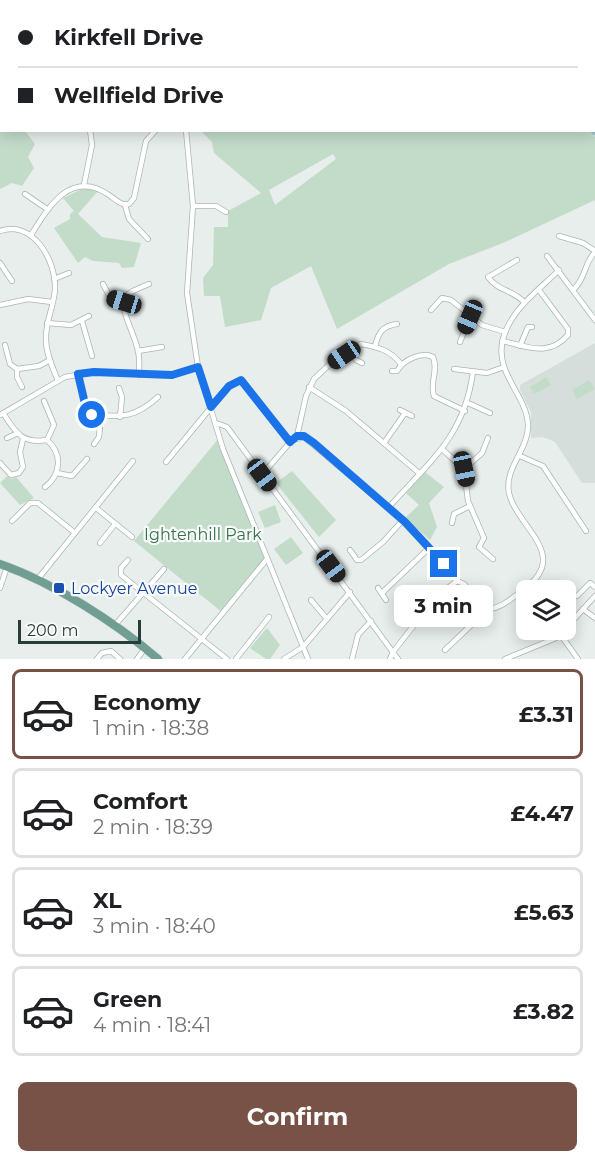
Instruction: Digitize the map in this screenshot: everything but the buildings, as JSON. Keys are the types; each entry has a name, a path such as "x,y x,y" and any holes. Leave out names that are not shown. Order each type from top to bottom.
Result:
{"main road":[{"path":"4,565 36,580 115,625 158,659"}],"street":[{"path":"84,185 92,145 87,132"},
{"path":"186,132 193,206 187,293 198,367 223,449 308,659"},
{"path":"125,205 134,198 147,133"},
{"path":"31,235 47,209 70,190 84,185 98,188 125,205 131,222 148,239"},
{"path":"26,196 47,209"},
{"path":"193,206 216,206 226,212"},
{"path":"0,231 12,229 31,235 42,247 54,279 46,343 58,381"},
{"path":"559,236 583,243 595,252 588,259 582,282 574,289"},
{"path":"547,256 595,320"},
{"path":"517,260 488,277 499,289 514,292 524,302"},
{"path":"0,263 11,277"},
{"path":"445,650 488,609 498,608 528,587 537,578 542,564 539,541 509,492 509,475 520,456 527,436 526,412 504,367 502,341 508,322 524,302 559,270"},
{"path":"54,279 69,273"},
{"path":"103,284 110,297 124,302"},
{"path":"139,375 138,351 131,325 125,314 124,302 130,292 149,285"},
{"path":"502,341 544,350 562,343 568,335 568,329 539,290"},
{"path":"430,310 442,298 452,300 482,325 505,332"},
{"path":"0,305 28,299 52,302"},
{"path":"47,323 71,325 89,316"},
{"path":"460,342 470,317"},
{"path":"82,321 92,356"},
{"path":"375,347 386,325 397,324"},
{"path":"520,346 528,327 532,327"},
{"path":"5,345 10,364 17,369 33,367 50,360"},
{"path":"262,475 297,436 309,387 331,363 361,345 394,354 401,364"},
{"path":"138,351 162,347"},
{"path":"351,349 356,360 362,363"},
{"path":"392,370 397,371 401,364 421,354 433,357 437,373 432,389 434,396 465,411"},
{"path":"45,487 54,481 57,473 57,451 47,440 23,439 16,434 1,414 58,381 78,374 94,372 172,375 198,367"},
{"path":"454,369 487,373 504,367"},
{"path":"17,369 17,377 22,387"},
{"path":"389,507 442,449 465,411 473,372"},
{"path":"78,374 86,408 92,415 120,417 147,407 158,397"},
{"path":"166,462 230,385 240,380 244,382 290,442"},
{"path":"309,387 346,411 419,473"},
{"path":"119,388 122,396 120,417"},
{"path":"44,401 54,425 47,440"},
{"path":"468,403 490,412"},
{"path":"384,443 403,411 412,416"},
{"path":"94,444 99,437 101,415"},
{"path":"216,423 228,427 398,659"},
{"path":"7,438 16,434"},
{"path":"297,436 304,436 314,443 389,507 457,581 464,584 488,609"},
{"path":"464,469 482,453 488,438"},
{"path":"0,463 11,475 19,473 23,467 20,452 23,439"},
{"path":"442,449 464,469 470,506 484,538 479,547 493,559"},
{"path":"520,456 543,466 586,531"},
{"path":"57,473 72,476 87,459"},
{"path":"36,580 134,461"},
{"path":"12,521 30,503 38,503 75,533"},
{"path":"453,523 454,514 470,506"},
{"path":"96,508 132,537"},
{"path":"350,550 357,560 361,560 383,542 403,520"},
{"path":"100,543 115,524"},
{"path":"386,600 380,590 429,548"},
{"path":"185,659 267,559"},
{"path":"128,560 121,568 121,575 227,659"},
{"path":"0,588 4,565"},
{"path":"115,625 164,569"},
{"path":"390,659 436,597 457,581"},
{"path":"577,596 590,583 595,587"},
{"path":"284,659 303,647 350,592"},
{"path":"576,617 595,596"},
{"path":"311,600 327,619"},
{"path":"583,609 595,618"},
{"path":"236,659 268,617"},
{"path":"352,659 358,635 370,621"},
{"path":"505,659 543,640"},
{"path":"568,640 578,659"},
{"path":"137,659 145,648"},
{"path":"97,659 102,653 111,651 120,659"}],"shaded area":[{"path":"595,343 595,483 582,483 555,442 543,437 531,438 531,412 520,390 520,385"}],"green space":[{"path":"0,132 26,132 35,144 28,157 34,168 22,186 12,183 0,189"},
{"path":"202,132 592,132 595,137 595,200 503,243 449,264 337,329 311,266 271,288 261,320 225,327 220,296 204,296 203,278 213,265 214,227 228,227 228,211 261,193 214,153 212,142","holes":["333,154 336,159 275,205 269,190"]},
{"path":"84,188 98,191 78,214 102,237 141,243 134,267 122,268 119,263 93,261 85,257 78,263 54,228 70,219 70,214 74,211 63,198"},
{"path":"546,377 551,385 534,394 530,387"},
{"path":"589,380 595,389 577,399 572,390"},
{"name":"Ightenhill Park","path":"219,438 267,559 223,613 134,541"},
{"path":"292,471 336,520 319,537 276,483"},
{"path":"425,472 444,487 429,503 437,527 430,540 405,518 419,505 406,493"},
{"path":"7,476 11,479 16,477 34,498 20,505 0,483"},
{"path":"275,505 281,522 265,528 258,512"},
{"path":"291,537 303,553 286,565 274,549"},
{"path":"267,628 280,645 270,659 266,659 250,648"}],"place":[{"name":"Lockyer Avenue","path":"59,588"}],"route":[{"path":"92,415 86,408 78,374 94,372 172,375 198,367 211,407 229,386 241,380 290,442 297,436 304,436 314,443 405,522 444,564"}]}
